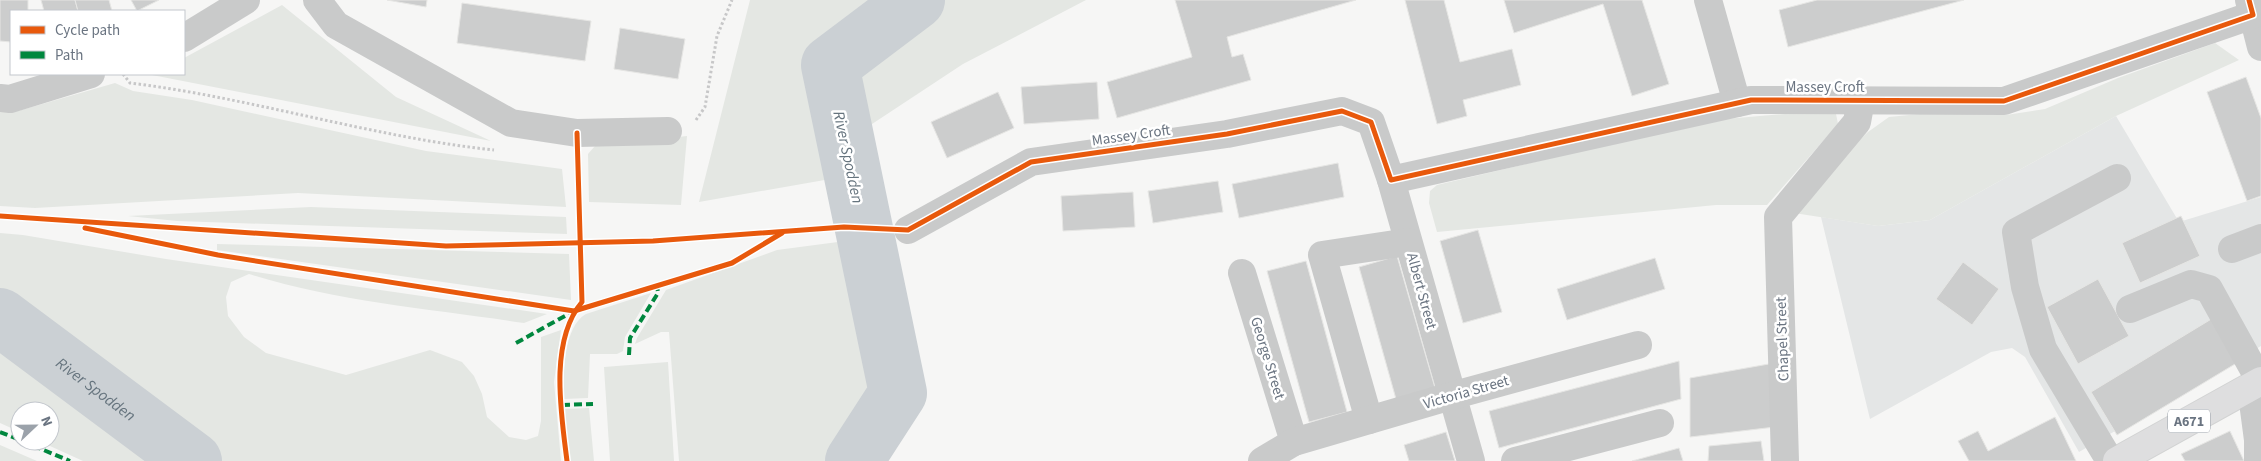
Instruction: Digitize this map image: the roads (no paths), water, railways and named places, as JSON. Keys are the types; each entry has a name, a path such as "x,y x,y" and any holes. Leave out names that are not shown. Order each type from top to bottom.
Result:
{"main road":[{"name":"A671","path":"2118,460 2257,383"}],"street":[{"path":"185,37 246,0"},
{"path":"317,0 336,25 511,123 577,133 668,131"},
{"path":"1708,0 1737,103"},
{"path":"2251,7 2261,47"},
{"name":"Massey Croft","path":"1391,180 1752,100 2004,101 2251,7"},
{"path":"0,98 10,99 88,75"},
{"name":"Chapel Street","path":"1785,461 1778,217 1858,122 1861,100"},
{"name":"Massey Croft","path":"908,230 1032,162 1227,134 1342,111 1371,122"},
{"name":"Albert Street","path":"1371,122 1391,180 1471,461"},
{"path":"2117,178 2016,232 2025,287 2043,349 2118,460"},
{"path":"2232,249 2261,238"},
{"path":"1370,420 1322,255 1408,242"},
{"name":"George Street","path":"1242,273 1294,442"},
{"path":"2130,309 2191,284 2209,289 2257,383 2259,447"},
{"name":"Victoria Street","path":"1262,461 1294,442 1638,344"},
{"path":"1515,461 1660,423"}],"waterway":[{"name":"River Spodden","path":"854,461 898,393 830,65 916,0"},
{"name":"River Spodden","path":"0,317 193,461"}]}
